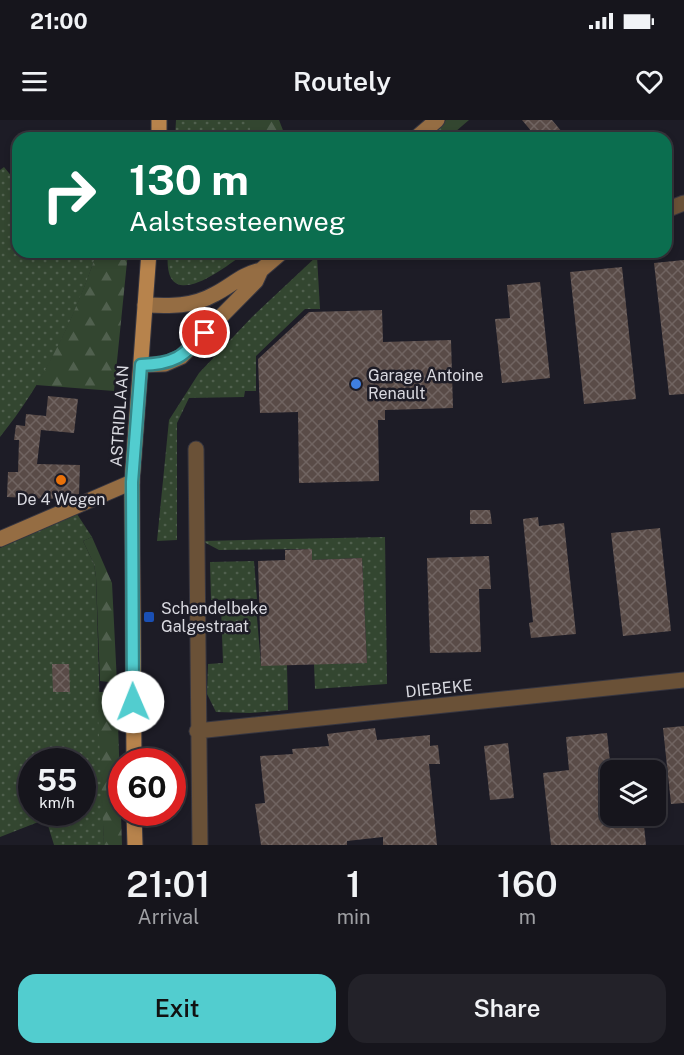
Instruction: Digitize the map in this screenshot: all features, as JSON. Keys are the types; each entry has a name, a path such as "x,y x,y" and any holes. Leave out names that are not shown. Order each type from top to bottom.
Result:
{"main road":[{"path":"423,132 437,120"},
{"name":"ASTRIDLAAN","path":"134,748 132,482 149,258"},
{"path":"141,365 165,364 181,357 256,280 261,270 275,258"},
{"path":"145,305 186,305 215,294 248,273 261,270"},
{"path":"0,539 132,482"},
{"path":"134,826 135,845"}],"street":[{"path":"196,449 197,731 200,845"},
{"name":"DIEBEKE","path":"197,731 684,680"}],"green space":[{"path":"176,120 250,120 250,132 175,132"},
{"path":"250,120 279,120 284,132 250,132"},
{"path":"446,120 469,120 455,132 432,132"},
{"path":"4,167 12,177 12,258 95,258 79,301 57,349 31,395 0,437 0,170"},
{"path":"95,258 127,258 114,391 36,385 70,320"},
{"path":"168,258 238,258 223,269 196,283 184,285 174,282 169,271"},
{"path":"317,258 320,309 305,309 256,356 256,391 245,391 244,397 189,398 177,423 177,540 157,541 169,420 199,373 252,317"},
{"path":"77,514 92,537 83,541 94,564 96,577 104,845 54,845 48,826 96,826 96,748 18,748 18,826 28,826 0,837 0,548"},
{"path":"92,537 112,583 117,683 100,681 96,577 94,564 83,541"},
{"path":"385,537 387,684 315,689 314,664 367,663 362,558 312,560 312,549 219,550 202,541"},
{"path":"254,561 257,599 211,600 210,562"},
{"path":"221,606 256,606 261,665 287,665 288,710 250,713 216,712 207,694 208,664 223,663"},
{"path":"97,692 117,692 119,748 108,748 108,826 121,826 122,845 104,845"}],"building":[{"path":"522,120 552,120 562,132 532,132"},
{"path":"684,260 684,394 669,395 654,263"},
{"path":"622,267 636,399 584,404 570,272"},
{"path":"540,282 550,378 502,383 495,319 510,318 507,285"},
{"name":"Garage Antoine Renault","path":"382,310 383,342 451,340 453,408 385,410 385,420 378,420 379,481 299,483 298,412 260,413 258,359 309,312"},
{"path":"48,396 78,399 74,433 41,430 37,464 80,465 79,494 50,499 7,497 8,472 18,472 19,440 14,440 16,425 25,426 26,414 46,416"},
{"path":"470,510 490,510 492,524 470,524"},
{"path":"538,517 539,526 564,523 576,634 531,638 529,623 533,622 523,519"},
{"path":"660,528 671,631 623,636 611,533"},
{"path":"312,549 312,560 362,558 367,663 261,666 258,561 285,560 285,550"},
{"path":"489,556 491,589 479,589 481,652 430,653 427,558"},
{"path":"52,664 69,664 70,692 53,692"},
{"path":"684,726 684,803 671,804 663,728"},
{"path":"375,728 377,740 430,735 430,746 438,745 440,764 429,764 437,845 383,845 383,837 347,841 347,845 261,845 255,804 265,803 260,756 293,754 292,749 329,746 327,734"},
{"path":"607,733 610,760 600,760 600,826 644,826 646,845 551,845 543,773 569,770 566,737"},
{"path":"508,743 514,798 490,800 484,746"}],"place":[{"name":"Garage Antoine Renault","path":"356,384"},
{"name":"De 4 Wegen","path":"61,480"},
{"name":"Schendelbeke Galgestraat","path":"149,617"}],"route":[{"path":"133,702 132,482 141,365 165,364 181,357 205,333"}]}
